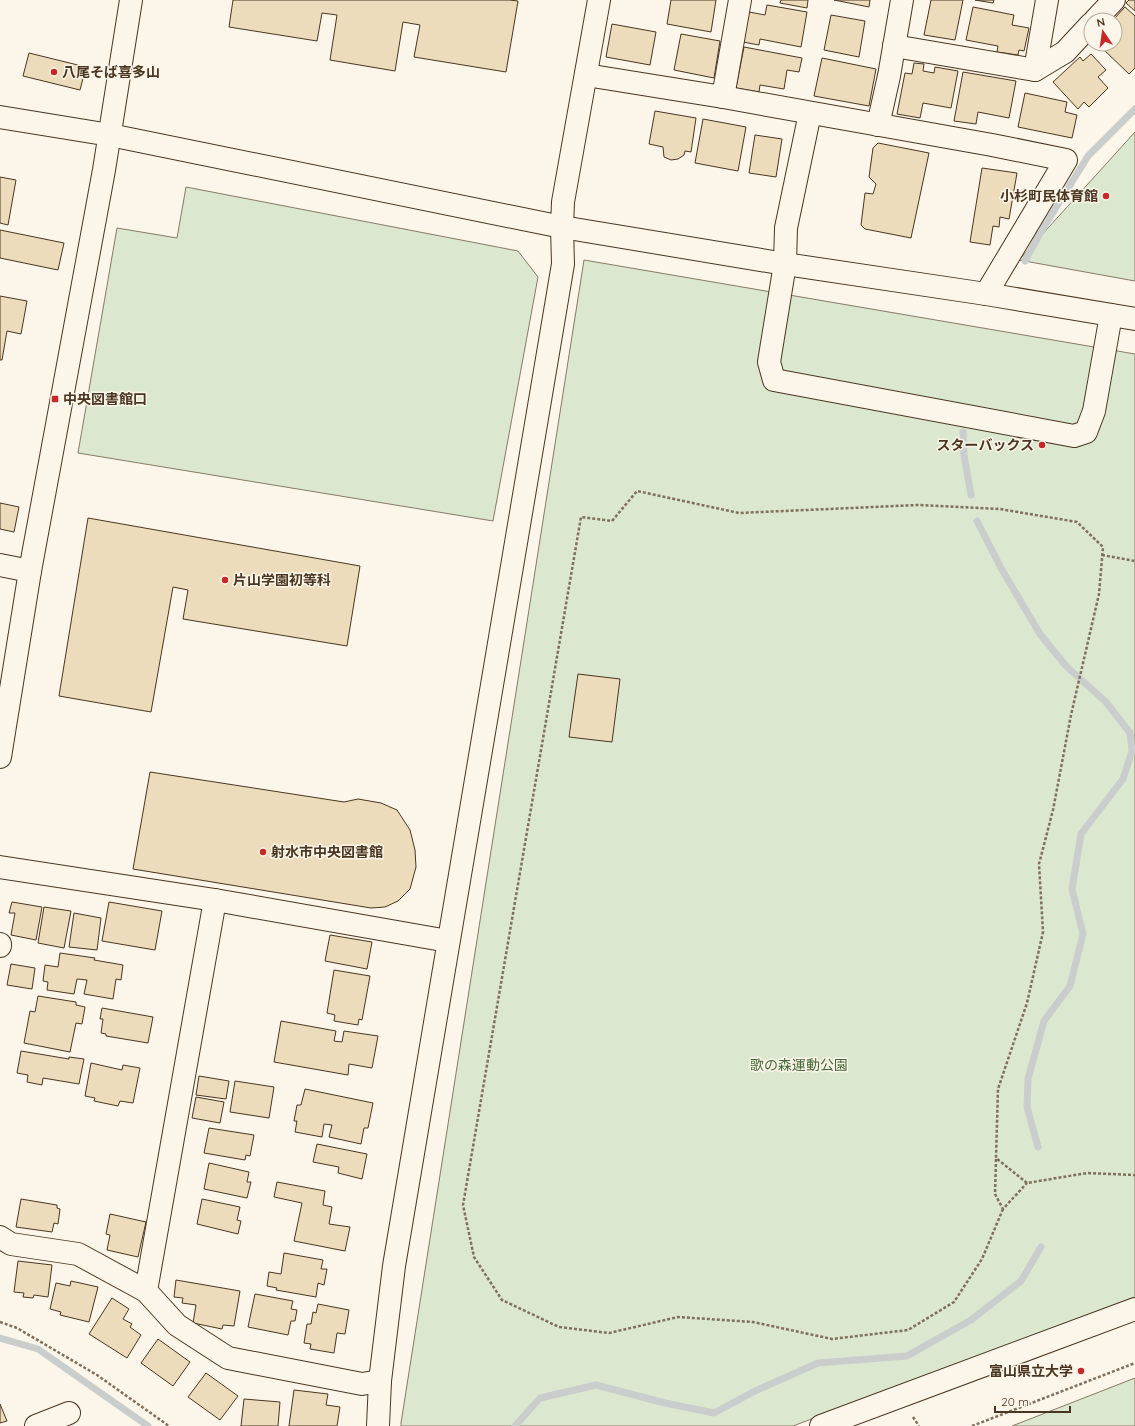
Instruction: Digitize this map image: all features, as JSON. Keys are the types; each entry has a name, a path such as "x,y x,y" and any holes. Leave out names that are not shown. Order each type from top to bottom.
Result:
{"street":[{"path":"0,757 30,571 110,135 131,0"},
{"path":"378,1426 380,1381 394,1266 563,264 563,202 599,0"},
{"path":"723,97 740,0"},
{"path":"878,125 902,0"},
{"path":"1035,70 1046,0"},
{"path":"1103,12 1114,0"},
{"path":"894,46 1035,70 1065,52 1083,33"},
{"path":"586,75 723,97 992,145 1066,160 986,294"},
{"path":"810,113 786,228 785,264 769,362 774,380 1074,436 1086,432 1094,411 1111,315"},
{"path":"0,118 110,135 562,227 1135,319"},
{"path":"0,565 30,571"},
{"path":"0,867 214,900 448,941"},
{"path":"146,1292 214,900"},
{"path":"0,1237 11,1244 78,1254 146,1292 177,1325 228,1358 362,1384 380,1381"},
{"path":"821,1426 1135,1309"},
{"path":"36,1426 69,1412"}],"path":[{"path":"1003,1208 995,1194 998,1089 1027,1003 1043,932 1039,864 1053,810 1071,715 1099,594 1103,548 1077,522 1000,509 918,505 739,513 637,491 612,521 581,517 463,1205 474,1257 502,1300 560,1328 609,1333 678,1317 753,1322 832,1339 908,1330 954,1302 982,1259 1003,1208 1027,1182 1087,1173 1135,1175"},
{"path":"1102,555 1135,561"},
{"path":"996,1158 1027,1182"},
{"path":"0,1322 17,1328 97,1375 169,1426"},
{"path":"973,1426 1135,1363"}],"green space":[{"name":"小杉町民体育館","path":"1135,132 1135,281 1019,260"},
{"path":"186,187 518,251 538,277 493,521 78,453 117,228 177,238"},
{"name":"歌の森運動公園","path":"584,260 1135,354 1135,1297 793,1426 401,1426"},
{"path":"1135,1378 1135,1426 1012,1426"}],"building":[{"path":"233,0 518,1 506,72 414,57 420,25 403,22 395,71 330,60 337,15 322,13 317,41 229,27"},
{"path":"671,0 716,0 711,32 667,24"},
{"path":"781,0 808,0 807,8 780,3"},
{"path":"834,0 870,0 869,7"},
{"path":"931,0 963,0 955,40 924,35"},
{"path":"975,0 994,0 993,3"},
{"path":"1129,0 1135,0 1135,11 1126,3"},
{"path":"767,5 807,12 801,47 760,39 759,45 743,42 749,12 765,15"},
{"path":"973,7 1014,15 1012,25 1029,28 1024,51 1019,50 1018,55 997,52 998,46 966,40"},
{"path":"1125,7 1135,16 1135,68 1129,74 1106,52 1123,52 1123,12 1120,12"},
{"path":"831,15 865,21 859,57 824,50"},
{"path":"612,24 656,32 650,65 606,57"},
{"path":"681,34 720,41 714,78 674,70"},
{"path":"744,47 802,58 799,72 787,70 784,89 760,85 759,92 736,88"},
{"name":"八尾そば喜多山","path":"29,53 86,67 80,90 23,76"},
{"path":"1091,54 1106,70 1098,77 1108,88 1089,107 1084,102 1078,109 1053,82 1080,57 1083,61"},
{"path":"822,58 876,69 869,106 814,96"},
{"path":"914,63 924,64 923,71 934,73 935,67 958,71 951,108 923,103 920,118 897,114 905,73 912,74"},
{"path":"963,72 1016,81 1009,118 978,112 976,124 954,121"},
{"path":"1025,93 1067,102 1065,112 1077,115 1072,138 1018,127"},
{"path":"655,111 696,118 691,152 685,151 684,155 678,159 671,160 664,157 663,147 649,144"},
{"path":"703,119 746,127 738,171 695,163"},
{"path":"755,135 782,139 776,177 749,173"},
{"path":"878,143 929,153 911,238 865,229 861,225 865,193 873,194 876,184 869,177 873,148"},
{"path":"982,168 1017,173 1009,219 1000,217 999,227 993,226 990,245 970,242"},
{"path":"0,177 16,180 8,225 0,223"},
{"path":"0,230 64,243 58,270 0,258"},
{"path":"0,296 27,301 21,334 7,331 2,360 0,360"},
{"path":"0,503 19,507 14,532 0,529"},
{"path":"88,518 360,566 347,646 183,619 188,590 173,587 151,712 59,696"},
{"path":"578,674 620,679 612,742 569,737"},
{"path":"150,772 344,802 358,799 381,803 397,810 410,830 415,850 416,867 410,889 398,901 385,907 371,908 133,869"},
{"path":"12,902 42,907 36,940 11,935 15,913 9,913"},
{"path":"109,902 162,911 155,950 102,941"},
{"path":"44,907 71,911 64,948 38,943"},
{"path":"74,913 101,918 97,950 69,947"},
{"path":"330,935 372,942 367,969 325,961"},
{"path":"60,953 95,958 94,960 123,965 121,980 116,979 113,999 84,994 87,980 77,979 74,994 47,990 48,982 43,981 45,965 58,967"},
{"path":"11,964 35,968 32,989 7,985"},
{"path":"334,970 370,976 362,1020 359,1019 358,1025 334,1021 335,1015 327,1013"},
{"path":"38,996 76,1002 76,1005 85,1007 82,1024 76,1023 70,1052 24,1043 30,1011 35,1012"},
{"path":"102,1008 153,1017 148,1043 106,1036 106,1034 101,1033 103,1019 100,1019"},
{"path":"281,1021 336,1031 334,1041 342,1042 344,1031 378,1036 372,1068 349,1064 348,1075 274,1062"},
{"path":"21,1051 69,1059 69,1057 84,1059 79,1084 43,1078 42,1085 27,1082 28,1075 17,1073"},
{"path":"91,1063 122,1070 123,1065 140,1068 133,1103 120,1101 118,1106 94,1101 95,1098 85,1096"},
{"path":"199,1076 229,1081 226,1099 196,1095"},
{"path":"235,1081 274,1087 269,1118 230,1112"},
{"path":"305,1089 373,1103 368,1128 364,1128 361,1144 329,1137 332,1125 324,1124 322,1137 295,1132 297,1121 294,1121 297,1105 301,1105"},
{"path":"196,1097 224,1102 220,1123 192,1118"},
{"path":"209,1128 254,1135 250,1156 246,1155 245,1160 204,1153"},
{"path":"317,1144 367,1154 362,1179 338,1173 339,1167 313,1162"},
{"path":"209,1163 249,1172 247,1182 251,1182 247,1198 204,1189"},
{"path":"277,1182 325,1191 323,1205 332,1207 329,1224 350,1227 345,1251 294,1241 302,1203 274,1197"},
{"path":"21,1199 57,1205 57,1208 60,1209 58,1224 54,1223 52,1232 16,1227"},
{"path":"202,1199 240,1207 237,1220 241,1221 238,1234 197,1224"},
{"path":"110,1214 146,1222 138,1257 107,1250 110,1235 106,1234"},
{"path":"284,1253 323,1260 321,1269 327,1269 324,1285 318,1283 316,1297 276,1290 277,1288 267,1286 269,1272 281,1274"},
{"path":"18,1261 52,1265 48,1297 34,1295 33,1298 23,1297 24,1293 14,1292"},
{"path":"176,1280 240,1291 234,1326 223,1325 222,1329 193,1323 196,1305 182,1303 183,1298 174,1297"},
{"path":"71,1281 98,1287 89,1322 60,1315 61,1312 50,1309 56,1283 70,1286"},
{"path":"255,1294 293,1301 291,1309 297,1310 295,1321 291,1321 288,1335 248,1327"},
{"path":"112,1298 129,1309 123,1319 132,1324 130,1327 141,1335 127,1358 89,1334"},
{"path":"318,1304 349,1310 345,1334 337,1333 334,1353 310,1349 311,1344 304,1343 307,1324 311,1324 313,1312 316,1313"},
{"path":"158,1339 190,1362 173,1386 141,1363"},
{"path":"206,1373 238,1396 220,1420 188,1397"},
{"path":"294,1390 328,1394 326,1405 340,1407 337,1426 289,1426"},
{"path":"244,1399 280,1402 278,1426 241,1426"},
{"path":"0,1404 7,1421 0,1423"}],"waterway":[{"path":"1025,261 1039,235 1088,156 1135,109"},
{"path":"963,432 964,455 971,495"},
{"path":"977,521 1001,568 1040,634 1066,666 1106,702 1130,733 1132,751 1123,779 1081,834 1072,889 1083,934 1070,986 1044,1021 1028,1079 1027,1107 1038,1147"},
{"path":"515,1426 540,1398 596,1385 665,1403 714,1413 755,1391 818,1363 907,1356 971,1320 1021,1281 1041,1247"},
{"path":"0,1338 38,1349 148,1426"}],"place":[{"name":"八尾そば喜多山","path":"54,72"},
{"name":"小杉町民体育館","path":"1106,196"},
{"name":"中央図書館口","path":"55,399"},
{"name":"スターバックス","path":"1042,445"},
{"name":"片山学園初等科","path":"225,580"},
{"name":"射水市中央図書館","path":"263,852"},
{"name":"富山県立大学","path":"1081,1371"}]}
